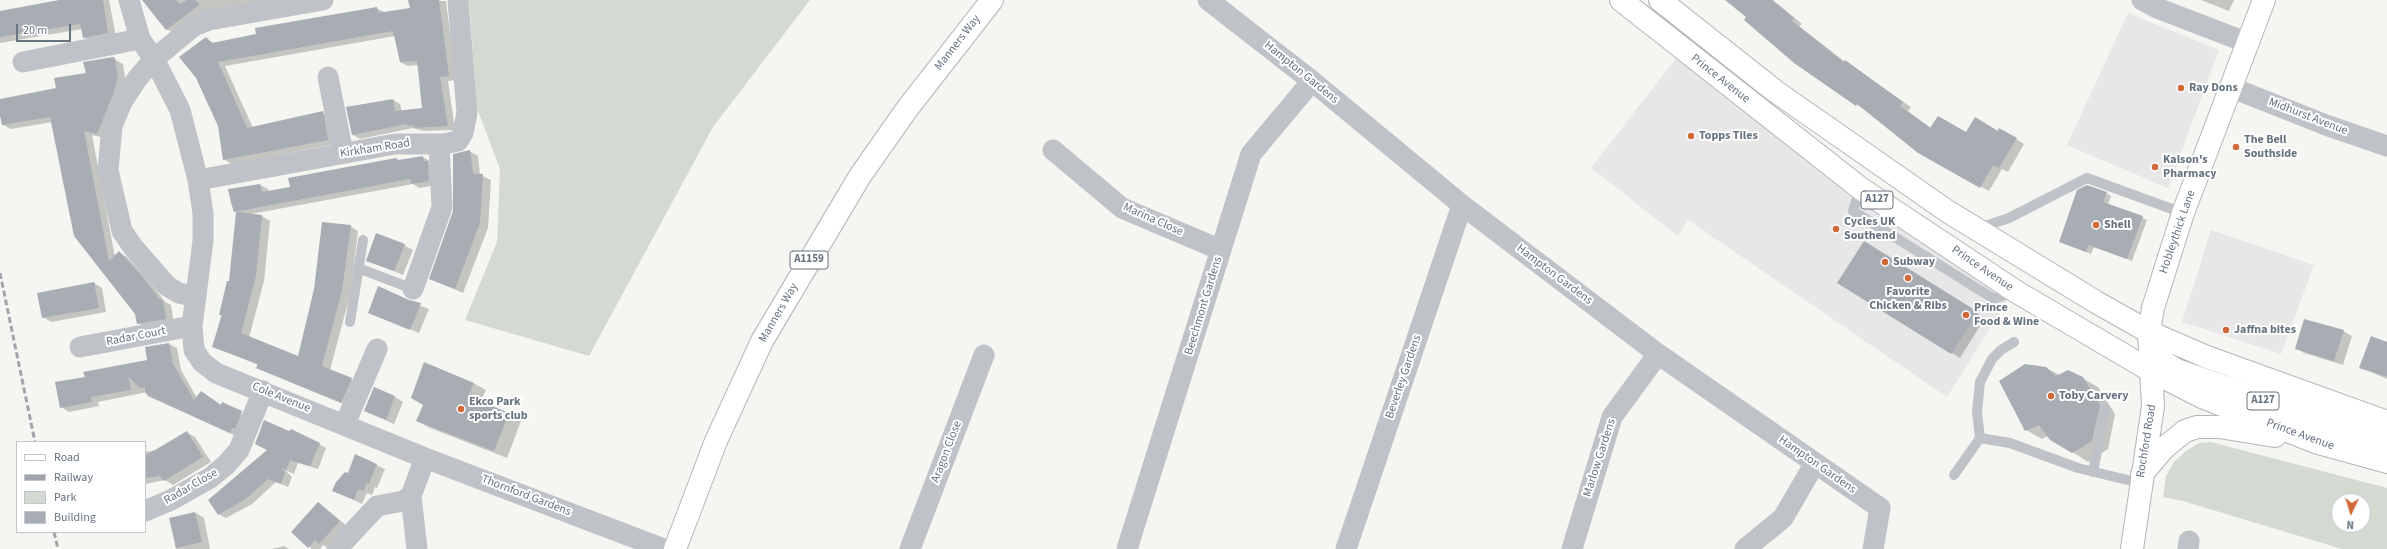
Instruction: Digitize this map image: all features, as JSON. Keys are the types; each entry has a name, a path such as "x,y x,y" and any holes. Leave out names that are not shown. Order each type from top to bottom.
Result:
{"main road":[{"name":"Manners Way","path":"675,549 716,441 762,341 815,249 860,176 907,108 992,0"},
{"name":"Prince Avenue","path":"1621,0 1860,188 2015,291 2153,372 2202,397 2318,443 2387,462"},
{"name":"Prince Avenue","path":"1660,0 1775,91 1947,211 2096,302 2150,337 2387,422"},
{"name":"Hobleythick Lane","path":"2150,337 2153,308 2183,213 2264,0"},
{"name":"Rochford Road","path":"2132,549 2141,479 2153,406 2153,372 2150,337"},
{"name":"A127","path":"2150,337 2165,363 2177,370 2387,444"},
{"name":"A127","path":"2141,479 2164,448 2185,431 2197,427 2219,427 2318,443"}],"street":[{"name":"Cole Avenue","path":"129,0 140,39 154,59 180,110 198,180 203,213 203,241 192,326 194,350 202,362 216,372 425,458"},
{"path":"196,297 179,293 167,286 122,232 108,170 112,126 122,102 137,78 154,59 194,26 209,20 324,0"},
{"name":"Kirkham Road","path":"198,180 395,144 451,144 458,140 466,125 467,113 458,0"},
{"name":"Hampton Gardens","path":"1208,0 1312,81 1462,205 1658,354 1880,508 1873,549"},
{"path":"2142,0 2157,8 2248,43"},
{"path":"23,62 140,39"},
{"path":"328,77 342,153"},
{"name":"Beechmont Gardens","path":"1127,549 1251,154 1312,81"},
{"name":"Midhurst Avenue","path":"2230,87 2326,125 2387,146"},
{"path":"413,289 442,207 439,144"},
{"name":"Marina Close","path":"1053,150 1122,208 1221,250"},
{"name":"Beverley Gardens","path":"1346,549 1462,205"},
{"name":"Radar Court","path":"80,347 192,326"},
{"path":"345,424 377,350"},
{"name":"Marlow Gardens","path":"1572,549 1612,417 1658,354"},
{"name":"Aragon Close","path":"910,549 984,355"},
{"name":"Radar Close","path":"146,511 171,500 204,482 226,465 239,450 263,391"},
{"path":"417,549 411,496 425,458"},
{"name":"Thornford Gardens","path":"425,458 664,549"},
{"path":"1745,549 1784,518 1815,463"},
{"path":"337,549 377,506 403,501 411,496"}],"lane":[{"path":"1977,229 2009,218 2087,178 2183,213"},
{"path":"350,322 363,240"},
{"path":"358,268 413,289"},
{"path":"1954,476 1980,438 1978,412 1980,382 1992,359 2014,342"},
{"path":"2093,472 2105,408"},
{"path":"1980,438 2010,443 2093,472 2141,479"}],"shaded area":[{"path":"2128,13 2219,50 2168,188 2067,145"},
{"path":"1677,57 2010,296 1947,397 1688,220 1678,236 1591,168"},
{"path":"2211,230 2314,265 2281,354 2182,322"}],"green space":[{"path":"469,0 810,0 713,127 589,356 465,320 497,242 500,169 477,108"},
{"path":"2211,442 2387,488 2387,549 2342,549 2183,501 2163,497 2166,476 2174,462 2186,451 2199,443"}],"building":[{"path":"59,0 103,0 108,33 83,38 80,24 0,37 0,11"},
{"path":"142,0 176,0 180,4 187,0 195,0 199,5 166,30"},
{"path":"408,0 439,0 449,76 440,77 448,126 414,128 414,125 407,126 407,124 352,135 346,107 393,99 395,111 422,108 417,61 400,62 393,31 218,62 247,128 323,111 328,140 223,160 218,126 196,78 179,57 206,37 212,43 256,34 255,28 377,7 378,13 410,8"},
{"path":"1725,0 1772,0 1794,18 1792,21 1844,62 1845,60 1903,102 1900,106 1930,128 1938,116 1966,132 1975,117 1998,131 1999,128 2017,138 1999,168 1993,165 1980,188 1918,153 1857,104 1856,106 1794,63 1744,20 1746,17"},
{"path":"113,57 115,58 118,77 114,92 97,134 84,131 109,261 119,251 142,276 160,300 163,300 166,319 137,324 135,314 74,236 50,117 2,125 0,116 0,99 56,88 54,78 86,73 83,62"},
{"path":"470,150 473,174 483,174 480,223 455,289 429,279 453,211 453,154"},
{"path":"423,156 424,161 428,161 429,181 411,184 410,179 234,212 228,189 260,184 262,192 290,187 288,178 396,158 398,160"},
{"path":"2087,185 2107,192 2103,202 2143,216 2127,259 2088,245 2086,252 2059,242 2077,190"},
{"path":"236,212 262,215 256,276 241,333 298,356 314,289 322,222 351,225 342,290 322,366 352,378 341,403 256,368 258,364 212,347 222,315 219,315 227,281 229,281"},
{"path":"376,233 405,244 394,271 366,261"},
{"path":"1864,241 1978,312 1951,354 1837,283"},
{"path":"94,282 99,308 42,318 37,293"},
{"path":"378,286 409,300 421,303 410,330 368,313"},
{"path":"2304,319 2344,330 2334,361 2295,349"},
{"path":"2371,336 2387,342 2387,377 2359,368"},
{"path":"169,343 173,364 194,400 201,391 221,405 222,402 242,411 235,429 232,428 230,433 148,396 145,392 145,387 140,388 128,376 131,390 91,397 92,402 60,408 55,382 85,377 83,372 147,360 145,347"},
{"name":"Ekco Park sports club","path":"424,362 474,383 468,396 509,413 494,451 416,421 423,405 411,398"},
{"name":"Toby Carvery","path":"2025,364 2046,367 2056,376 2068,370 2083,377 2100,405 2092,441 2072,453 2050,440 2039,425 2025,431 1999,381"},
{"path":"374,387 395,396 386,420 364,411"},
{"path":"264,420 289,431 291,429 320,443 310,466 290,460 286,470 281,468 285,472 281,484 268,479 244,500 218,515 208,500 267,450 255,444"},
{"path":"187,431 203,457 164,481 160,476 146,478 146,455"},
{"path":"355,454 377,464 369,484 366,483 364,491 358,489 354,500 332,491 336,482 345,472 348,473"},
{"path":"318,502 340,521 319,544 315,540 308,548 291,532"},
{"path":"195,512 202,542 176,548 169,518"}],"railway":[{"path":"0,273 35,441"},
{"path":"54,533 58,549"}],"place":[{"name":"Ray Dons","path":"2181,88"},
{"name":"Topps Tiles","path":"1691,136"},
{"name":"The Bell Southside","path":"2236,147"},
{"name":"Kalson's Pharmacy","path":"2155,167"},
{"name":"Shell","path":"2096,225"},
{"name":"Cycles UK Southend","path":"1836,229"},
{"name":"Subway","path":"1885,262"},
{"name":"Favorite Chicken & Ribs","path":"1908,278"},
{"name":"Prince Food & Wine","path":"1966,315"},
{"name":"Jaffna bites","path":"2226,330"},
{"name":"Toby Carvery","path":"2051,396"},
{"name":"Ekco Park sports club","path":"461,409"}]}
